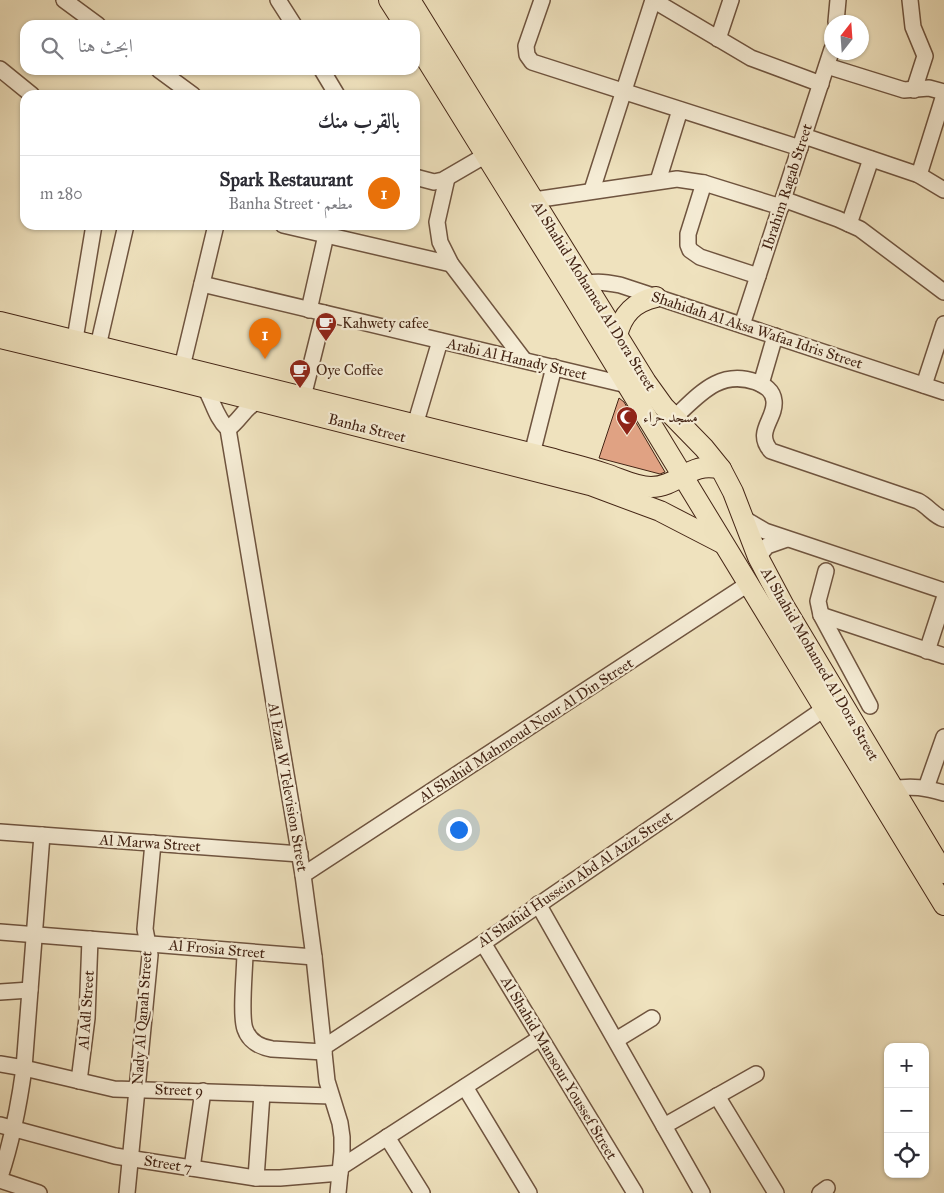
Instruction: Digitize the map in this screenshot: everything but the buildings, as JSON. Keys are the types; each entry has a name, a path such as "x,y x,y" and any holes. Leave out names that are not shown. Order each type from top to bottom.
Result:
{"main road":[{"path":"389,0 402,20"},
{"name":"Al Shahid Mohamed Al Dora Street","path":"410,0 534,200 627,385 748,584 776,611 893,789 944,873"},
{"name":"Al Shahid Mohamed Al Dora Street","path":"420,49 486,155 577,287 617,336 654,394 674,418 704,448 721,470 733,492 758,556 776,611 824,709 943,901"},
{"path":"617,336 619,326 630,310 637,303 656,297"},
{"name":"Banha Street","path":"0,322 73,348 205,388 590,485 660,511 725,545"},
{"name":"Banha Street","path":"0,338 73,348"},
{"name":"Banha Street","path":"97,354 182,367 598,471 642,486 664,486 691,470 701,467 721,470"}],"street":[{"path":"64,0 91,20"},
{"path":"278,0 291,20"},
{"path":"542,0 526,46 526,55 536,64 680,110 871,159 919,175 944,190"},
{"path":"592,190 653,0 762,64 821,84"},
{"path":"718,39 731,0"},
{"path":"837,15 838,0"},
{"path":"910,0 913,27 925,56 914,90"},
{"name":"Ibrahim Ragab Street","path":"742,325 829,60"},
{"path":"827,66 904,90 929,88 944,93 919,175"},
{"path":"0,69 26,90"},
{"path":"165,75 183,90"},
{"path":"325,75 334,90"},
{"path":"658,181 680,110"},
{"path":"420,179 434,182 448,178 486,155"},
{"path":"849,224 871,159"},
{"path":"448,178 437,228 440,242 451,264 524,360"},
{"path":"534,200 658,181 686,179 704,183 782,203 849,224 870,236 944,292"},
{"path":"704,183 688,234 690,250 700,257 758,276"},
{"path":"73,348 93,230"},
{"path":"97,354 125,230"},
{"path":"182,367 215,230"},
{"path":"304,230 451,264"},
{"path":"309,310 326,235"},
{"name":"Shahidah Al Aksa Wafaa Idris Street","path":"577,287 611,283 944,392"},
{"name":"Arabi Al Hanady Street","path":"202,284 627,385"},
{"path":"303,397 324,313"},
{"path":"924,385 944,324"},
{"path":"761,384 776,336"},
{"path":"415,425 440,341"},
{"path":"532,454 554,368"},
{"path":"674,418 701,393 718,382 736,378 761,384 771,391 774,397 774,404 764,435 767,446 771,451 918,501 937,516 944,519"},
{"name":"Al Ezaa W Television Street","path":"205,388 220,420 228,429 304,875 327,1081 340,1123 342,1137 338,1193"},
{"path":"228,429 244,410 257,401"},
{"path":"742,518 759,528 787,539 944,592"},
{"path":"758,556 768,546 787,539"},
{"path":"826,571 818,601 821,615 870,706"},
{"name":"Al Shahid Mahmoud Nour Al Din Street","path":"304,875 748,584"},
{"path":"927,651 944,600"},
{"path":"821,615 944,656"},
{"name":"Al Shahid Hussein Abd Al Aziz Street","path":"324,1049 483,943 824,709"},
{"path":"926,788 944,737"},
{"path":"893,789 905,786 944,792"},
{"name":"Al Marwa Street","path":"0,832 300,854"},
{"path":"39,1193 0,1179 7,1127 24,1068 42,835"},
{"name":"Nady Al Qanah Street","path":"127,1193 150,955 145,929 153,843"},
{"path":"538,904 702,1193"},
{"name":"Al Frosia Street","path":"0,932 314,958"},
{"name":"Al Adl Street","path":"79,1081 87,1018 90,939"},
{"name":"Al Shahid Mansour Youssef Street","path":"483,943 635,1193"},
{"path":"245,952 243,1021 250,1037 263,1047 272,1049 324,1049"},
{"path":"0,992 30,990"},
{"path":"616,1040 652,1018"},
{"path":"340,1170 540,1038"},
{"name":"Street 9","path":"0,1064 114,1089 331,1096"},
{"path":"664,1126 756,1074"},
{"path":"464,1087 530,1193"},
{"path":"192,1168 203,1091"},
{"path":"256,1178 262,1094"},
{"path":"717,1096 776,1193"},
{"name":"Street 7","path":"7,1127 84,1149 256,1178 280,1186 340,1170"},
{"path":"388,1137 422,1193"}],"place":[{"name":"Kahwety cafee","path":"326,342"},
{"name":"Spark Restaurant","path":"265,359"},
{"name":"Oye Coffee","path":"300,389"},
{"name":"مسجد حراء","path":"627,436"}]}
